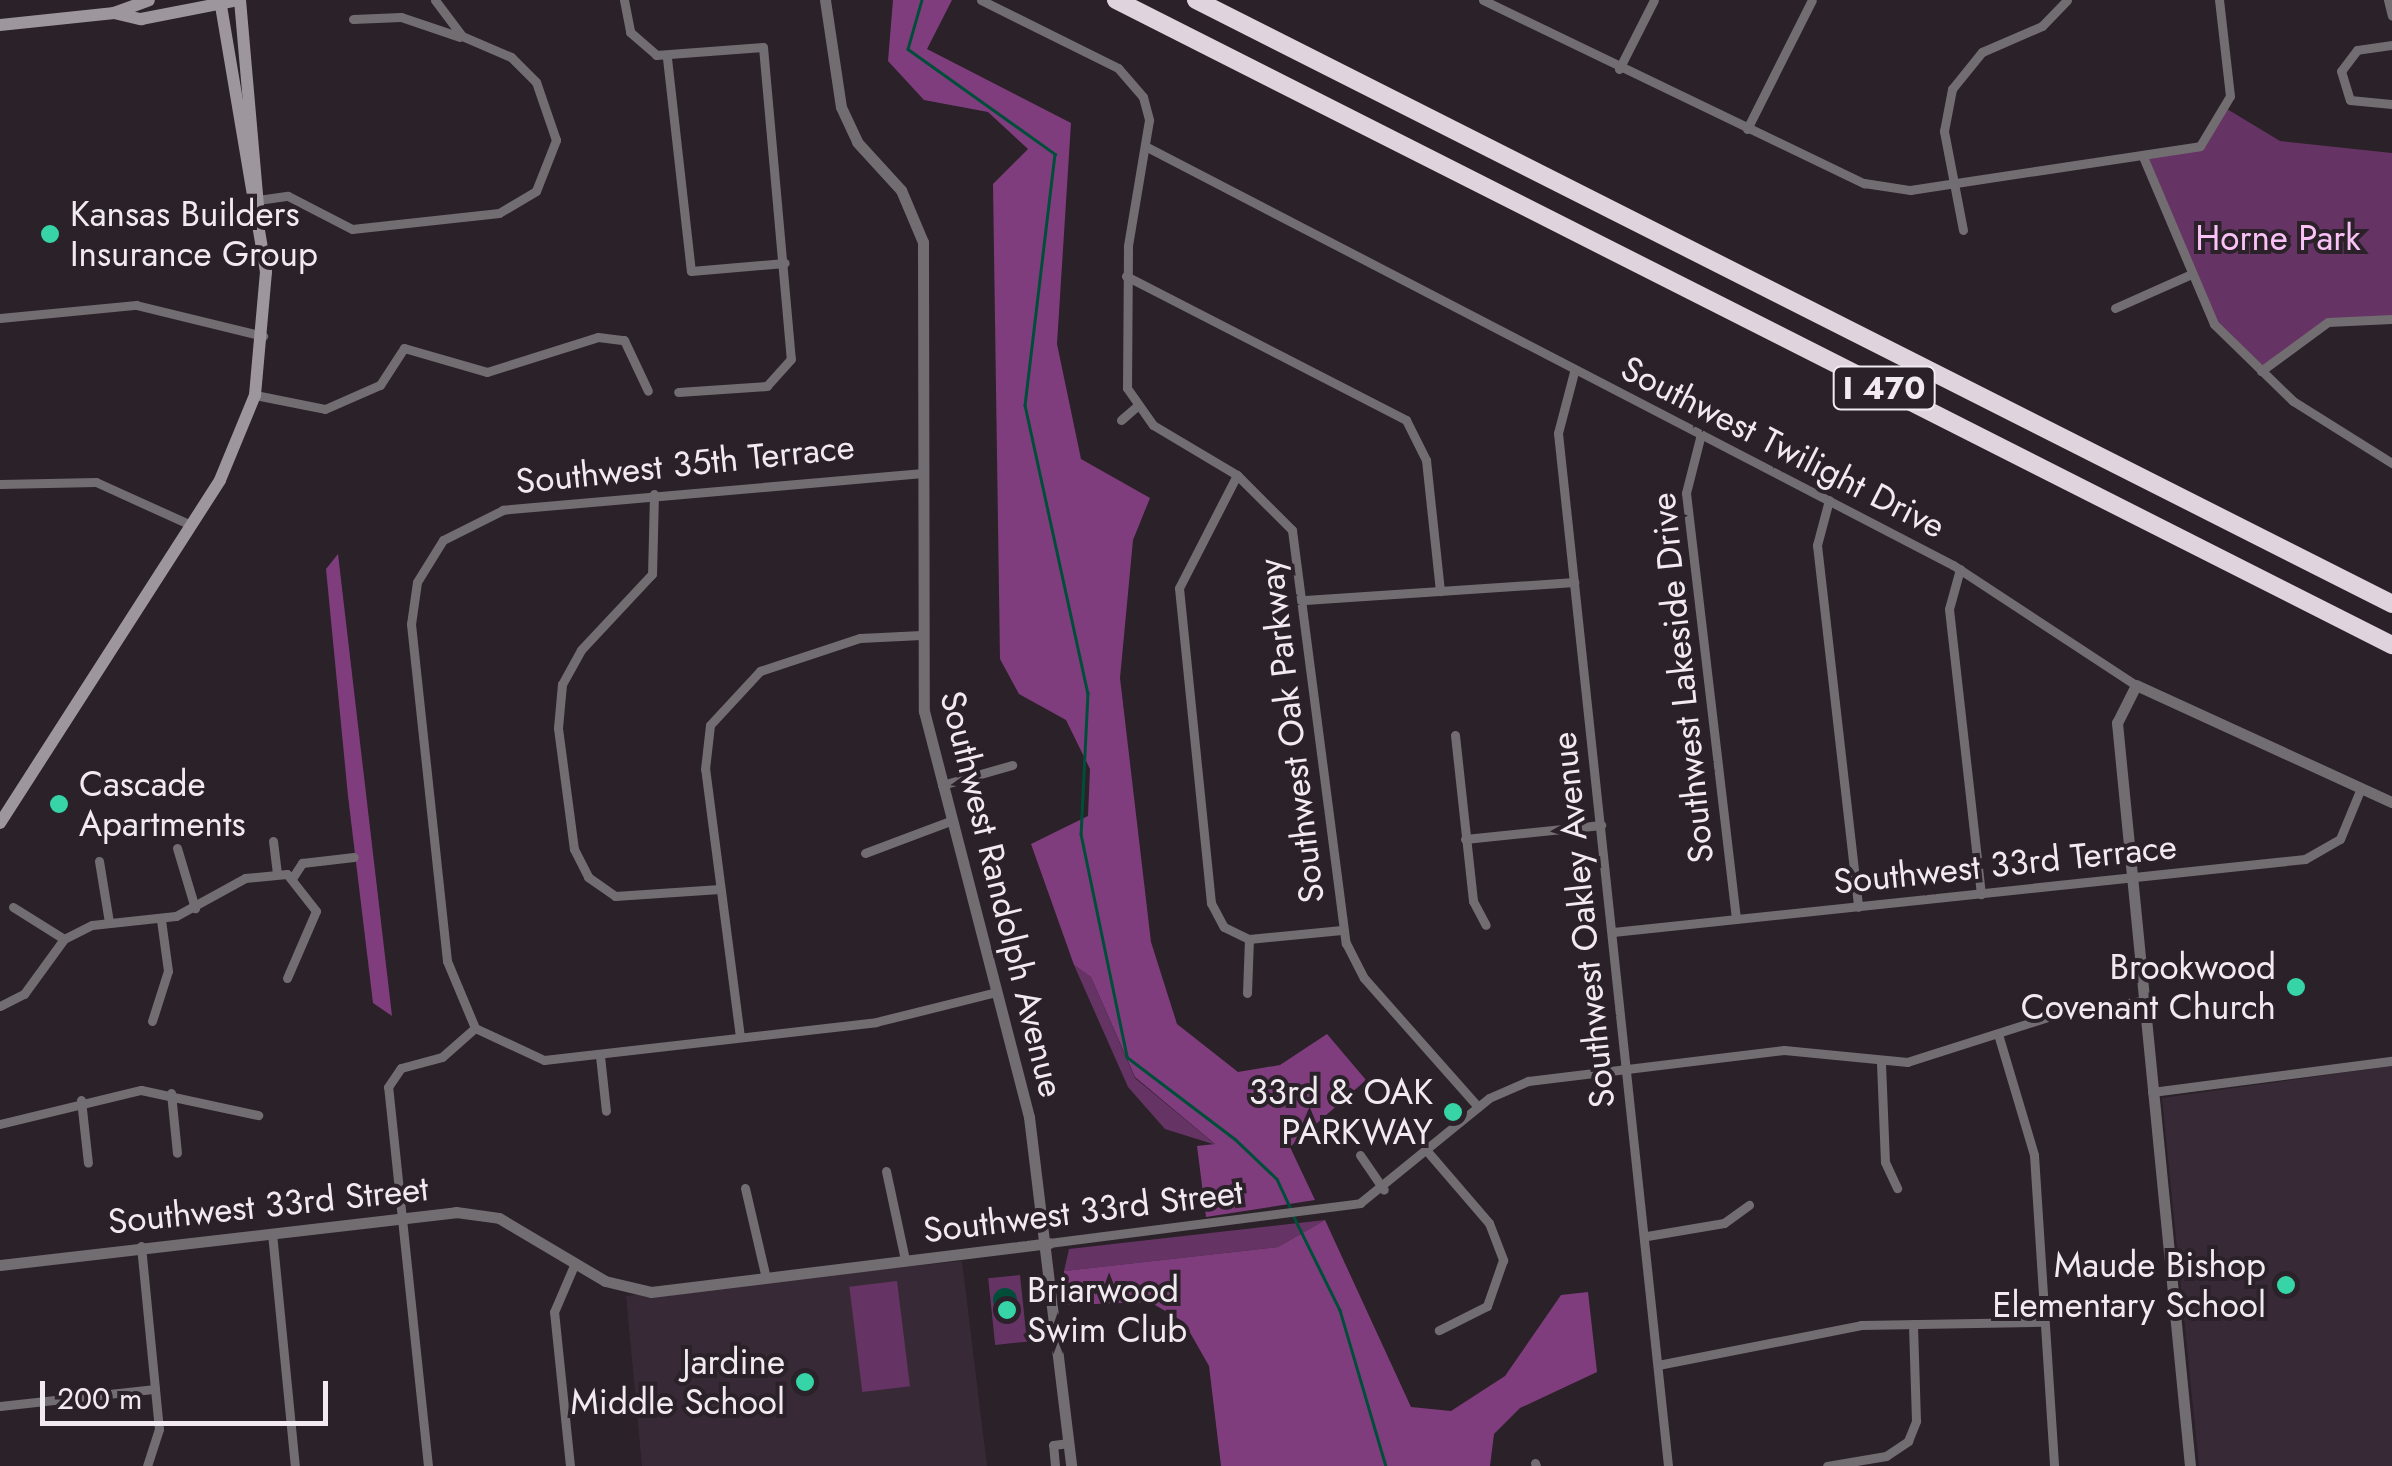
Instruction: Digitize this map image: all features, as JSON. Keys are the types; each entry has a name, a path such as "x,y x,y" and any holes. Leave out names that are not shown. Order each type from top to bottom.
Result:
{"highway":[{"path":"1098,0 1150,17"},
{"name":"I 470","path":"1116,0 2392,645"},
{"name":"I 470","path":"1196,0 2392,604"}],"main road":[{"path":"0,25 114,13 149,0"},
{"path":"1,818 192,525 255,395 266,337 240,0 141,20 114,13"},
{"path":"220,3 258,204"}],"street":[{"path":"435,0 468,40"},
{"path":"624,0 636,42 667,58 764,48 793,350 767,386 678,392"},
{"name":"Southwest Randolph Avenue","path":"825,0 841,106 901,190 923,242 924,711 996,992 1048,1243 1071,1466"},
{"path":"980,0 1130,78 1148,113 1126,276 1122,348 1136,407 1121,420"},
{"path":"1484,0 1619,69 1881,188 1951,185 2144,159 2206,141 2230,96 2219,0"},
{"path":"1619,69 1654,0"},
{"path":"1746,128 1812,0"},
{"path":"1964,230 1951,185 1944,120 1960,75 2067,0"},
{"path":"2388,0 2392,16"},
{"path":"258,204 288,196 352,228 499,213 525,201 552,164 553,118 521,64 401,16 354,19"},
{"path":"2392,46 2357,50 2341,72 2350,100 2392,104"},
{"path":"667,58 691,271 785,263"},
{"name":"Southwest Twilight Drive","path":"1145,146 1433,289 1574,372 1960,569 2136,685 2392,802"},
{"path":"2144,159 2189,275 2214,324 2261,371 2342,437 2392,463"},
{"path":"2115,308 2189,275"},
{"path":"1126,276 1406,420 1426,460 1440,591"},
{"path":"0,318 136,304 266,337"},
{"path":"2261,371 2314,328 2392,319"},
{"path":"255,395 326,409 380,385 404,348 488,372 598,337 624,340 648,391"},
{"name":"Southwest Oakley Avenue","path":"1574,372 1557,424 1668,1466"},
{"name":"Southwest Oak Parkway","path":"1136,407 1238,475 1292,530 1305,600 1342,930 1364,978 1478,1107"},
{"name":"Southwest Lakeside Drive","path":"1701,434 1686,493 1736,919"},
{"name":"Southwest 35th Terrace","path":"475,1028 447,962 410,624 423,567 456,530 503,510 923,473"},
{"path":"1238,475 1186,561 1178,606 1210,904 1224,928 1249,940 1342,930"},
{"path":"0,484 96,482 192,525"},
{"path":"654,494 652,574 581,650 558,702 574,849 588,877 616,896 720,889"},
{"path":"1829,500 1818,544 1858,906"},
{"path":"1960,569 1948,609 1980,894"},
{"path":"1305,600 1574,582"},
{"path":"740,1038 705,755 726,698 760,671 844,642 921,635"},
{"path":"2136,685 2114,747 2190,1466"},
{"path":"1455,735 1474,910 1486,924"},
{"path":"942,784 1012,765"},
{"name":"Southwest 33rd Terrace","path":"1613,932 2127,880 2317,856 2340,839 2361,788"},
{"path":"865,853 950,821"},
{"path":"1465,839 1601,825"},
{"path":"273,840 278,872"},
{"path":"177,848 194,908"},
{"path":"293,877 302,863 354,857"},
{"path":"100,860 109,922"},
{"path":"0,1006 24,994 64,939 109,922 161,920 194,908 231,884 278,872 293,877 310,893 316,922 287,978"},
{"path":"13,907 64,939"},
{"path":"152,1021 168,970 161,920"},
{"path":"1247,993 1249,940"},
{"path":"428,1466 390,1076 442,1057 475,1028 530,1058 600,1056 907,1016 996,992"},
{"name":"Southwest 33rd Street","path":"0,1265 402,1218 487,1214 575,1263 644,1292 1323,1210 1384,1190 1478,1107 1528,1082 1784,1050 1881,1064 1942,1056 1998,1034 2142,1001"},
{"path":"1998,1034 2034,1155 2040,1322 2054,1466"},
{"path":"600,1056 606,1111"},
{"path":"2152,1092 2392,1060"},
{"path":"1881,1064 1885,1162 1897,1188"},
{"path":"171,1093 177,1153"},
{"path":"0,1124 27,1124 81,1100 171,1093 258,1116"},
{"path":"81,1100 88,1163"},
{"path":"1427,1152 1490,1222 1504,1260 1487,1306 1439,1330"},
{"path":"1360,1154 1384,1190"},
{"path":"886,1170 905,1260"},
{"path":"745,1188 766,1278"},
{"path":"1646,1236 1724,1223 1749,1205"},
{"path":"272,1233 295,1466"},
{"path":"141,1246 158,1440 147,1466"},
{"path":"570,1466 554,1312 575,1263"},
{"path":"1658,1366 1808,1332 1912,1324 2040,1322"},
{"path":"1827,1466 1886,1456 1908,1441 1916,1420 1912,1324"},
{"path":"0,1406 155,1389"},
{"path":"1055,1466 1053,1445 1069,1443"}],"shaded area":[{"path":"893,0 952,0 927,49 1071,123 1057,344 1081,459 1150,498 1133,540 1120,678 1151,942 1177,1024 1238,1072 1280,1065 1327,1034 1366,1080 1290,1147 1315,1200 1206,1217 1197,1146 1215,1144 1135,1077 1091,977 1074,965 1031,844 1088,816 1090,769 1066,720 1019,694 1000,659 993,184 1028,149 988,112 924,100 888,61"},
{"path":"338,554 392,1016 373,1003 348,796 326,569"},
{"name":"Maude Bishop Elementary School","path":"2392,1066 2392,1466 2199,1466 2162,1098"},
{"path":"1325,1220 1411,1407 1451,1411 1505,1376 1561,1295 1588,1292 1597,1372 1520,1408 1494,1434 1490,1466 1221,1466 1209,1366 1184,1322 1150,1302 1066,1305 1064,1271 1278,1247"},
{"name":"Jardine Middle School","path":"962,1261 987,1466 642,1466 626,1296"},
{"path":"1005,1288 1017,1300 1005,1312 993,1300"}],"green space":[{"name":"Horne Park","path":"2227,109 2280,141 2392,153 2392,319 2314,328 2261,371 2214,324 2144,159 2193,150"},
{"path":"1074,965 1091,977 1135,1078 1216,1145 1165,1129 1128,1087"},
{"path":"1325,1220 1278,1247 1064,1271 1069,1249"},
{"name":"Briarwood Swim Club","path":"1020,1275 1027,1342 995,1345 988,1278"},
{"path":"897,1281 910,1386 862,1392 849,1287"}],"waterway":[{"path":"922,0 908,49 1055,154 1025,405 1088,693 1081,834 1127,1057 1235,1139 1277,1179 1290,1207"},
{"path":"1293,1215 1340,1310 1386,1466"}],"place":[{"name":"Kansas Builders Insurance Group","path":"50,234"},
{"name":"Cascade Apartments","path":"59,804"},
{"name":"Brookwood Covenant Church","path":"2296,987"},
{"name":"33rd & OAK PARKWAY","path":"1453,1112"},
{"name":"Maude Bishop Elementary School","path":"2286,1285"},
{"name":"Briarwood Swim Club","path":"1007,1310"},
{"name":"Jardine Middle School","path":"805,1382"}]}
